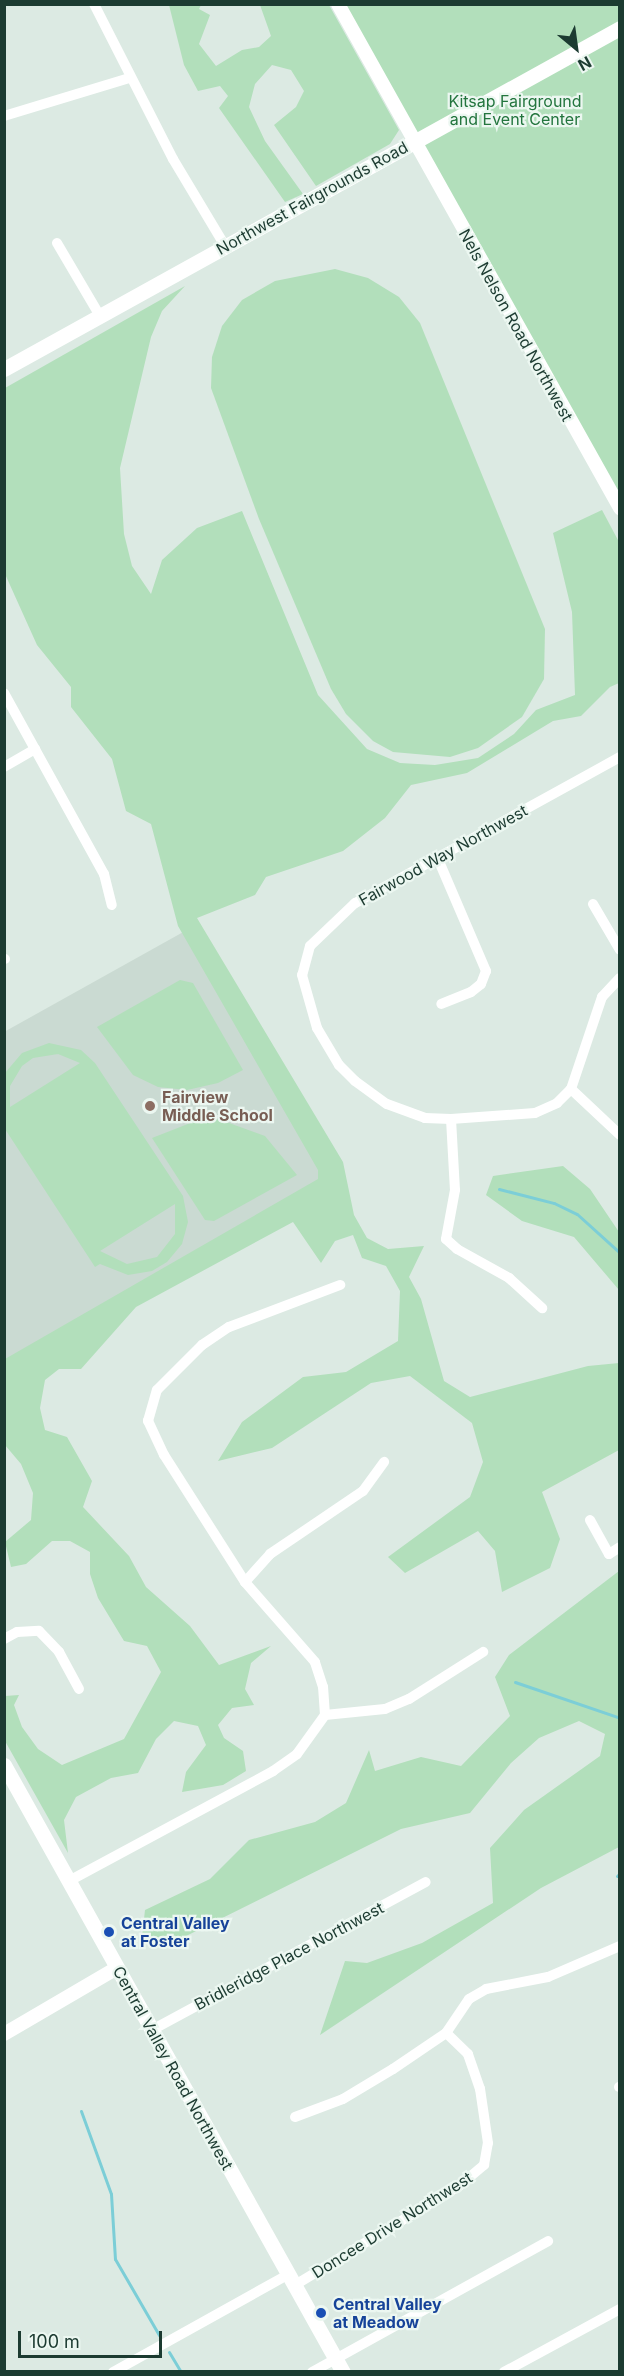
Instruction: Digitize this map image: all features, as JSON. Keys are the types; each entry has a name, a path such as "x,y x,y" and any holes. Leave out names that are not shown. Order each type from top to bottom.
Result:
{"main road":[{"name":"Northwest Fairgrounds Road","path":"4,369 620,28"},
{"name":"Central Valley Road Northwest","path":"4,1764 340,2365"}],"street":[{"path":"94,4 129,78 225,246"},
{"name":"Nels Nelson Road Northwest","path":"338,4 620,508"},
{"path":"4,116 129,78"},
{"path":"57,243 100,316"},
{"path":"4,693 104,874 112,905"},
{"path":"4,767 35,750"},
{"name":"Fairwood Way Northwest","path":"571,1089 557,1103 535,1113 451,1119 425,1118 387,1104 355,1081 339,1065 317,1028 302,975 310,946 354,903 438,859 620,757"},
{"path":"438,859 486,971 481,984 471,992 441,1004"},
{"path":"593,904 620,950"},
{"path":"620,978 602,997 571,1089 620,1135"},
{"path":"451,1119 455,1190 446,1239 457,1249 509,1278 542,1308"},
{"path":"69,1881 273,1771 297,1754 325,1715 323,1687 315,1662 245,1582 156,1440 148,1420 151,1402 167,1377 202,1344 229,1327 340,1285"},
{"path":"245,1582 270,1554 363,1491 384,1462"},
{"path":"590,1520 609,1554 620,1547"},
{"path":"4,1639 17,1632 39,1631 59,1652 79,1689"},
{"path":"325,1715 385,1709 409,1699 483,1652"},
{"name":"Bridleridge Place Northwest","path":"152,2030 426,1882"},
{"path":"295,2117 343,2099 446,2033 469,1999 486,1989 548,1977 620,1946"},
{"path":"4,2034 117,1968"},
{"name":"Doncee Drive Northwest","path":"113,2372 292,2279 459,2186 484,2165 488,2143 477,2080 468,2054 446,2033"},
{"path":"312,2372 340,2365 548,2241"},
{"path":"504,2372 620,2309"}],"shaded area":[{"name":"Fairview Middle School","path":"194,926 336,1180 5,1366 4,1032"}],"green space":[{"path":"169,5 201,5 199,9 210,15 199,44 216,66 242,50 259,47 271,36 260,5 329,5 399,130 390,144 316,186 274,125 296,107 304,91 291,70 272,65 255,84 249,107 265,141 303,194 285,202 219,108 228,96 220,86 198,91 184,65"},
{"name":"Kitsap Fairground and Event Center","path":"338,5 619,5 619,508"},
{"path":"335,269 368,278 399,297 420,323 545,629 544,679 522,717 478,748 450,757 393,752 373,741 346,714 331,689 259,519 211,388 212,357 222,326 242,300 275,281"},
{"path":"185,286 162,311 151,337 120,468 124,534 132,566 151,594 162,560 197,528 242,511 318,695 367,749 400,763 435,765 478,758 514,734 536,710 575,695 572,612 553,533 602,510 619,542 619,683 610,687 581,716 553,721 467,773 411,785 385,818 343,851 266,877 255,895 197,918 343,1162 354,1215 367,1238 388,1249 424,1246 409,1277 421,1299 444,1381 470,1397 588,1366 619,1363 619,1450 542,1492 560,1539 550,1568 502,1592 495,1551 478,1531 405,1573 388,1557 470,1497 483,1462 472,1423 410,1376 371,1383 272,1448 218,1461 242,1422 303,1377 346,1372 398,1341 400,1291 386,1266 362,1258 353,1235 335,1241 321,1263 293,1222 136,1307 81,1369 59,1369 45,1380 40,1408 45,1430 67,1437 92,1481 83,1507 129,1556 146,1587 190,1626 219,1665 271,1646 251,1663 245,1689 254,1705 232,1708 218,1725 224,1738 243,1751 246,1771 223,1785 182,1792 186,1772 206,1745 198,1726 174,1721 156,1739 138,1773 111,1778 76,1797 64,1820 68,1853 5,1741 5,1696 19,1695 14,1705 22,1727 38,1749 62,1765 124,1739 161,1672 147,1646 124,1641 98,1598 90,1574 90,1552 70,1541 52,1541 26,1564 11,1567 5,1542 31,1520 33,1493 21,1464 5,1445 5,1359 318,1179 318,1170 178,926 151,824 126,811 112,759 71,707 71,687 37,645 5,574 5,388"},
{"path":"180,980 193,983 243,1070 218,1083 187,1090 158,1087 133,1075 97,1027"},
{"path":"49,1043 81,1050 95,1063 183,1196 188,1222 182,1244 167,1262 152,1271 128,1275 100,1264 95,1267 5,1129 5,1073 22,1053","holes":["58,1054 80,1063 10,1107 10,1086 22,1066 33,1058","175,1204 175,1234 157,1257 127,1264 100,1251"]},
{"path":"218,1119 265,1136 297,1175 214,1221 205,1220 152,1138 193,1122"},
{"path":"563,1166 590,1189 619,1232 619,1290 574,1237 522,1221 486,1195 493,1176"},
{"path":"619,1571 619,1847 541,1888 320,2035 345,1961 367,1963 422,1943 493,1903 490,1848 524,1810 600,1756 605,1734 579,1721 539,1738 511,1763 470,1813 401,1829 164,1947 142,1937 145,1910 210,1879 249,1840 315,1822 346,1803 369,1750 375,1771 421,1757 461,1766 510,1716 495,1677 509,1655"}],"waterway":[{"path":"499,1189 554,1203 577,1214 620,1253"},
{"path":"515,1682 620,1718"},
{"path":"617,1876 620,1873"},
{"path":"81,2111 111,2194 115,2259 159,2335"},
{"path":"169,2352 181,2372"}],"place":[{"name":"Fairview Middle School","path":"150,1106"},
{"name":"Central Valley at Foster","path":"109,1932"},
{"name":"Central Valley at Meadow","path":"321,2313"}]}
